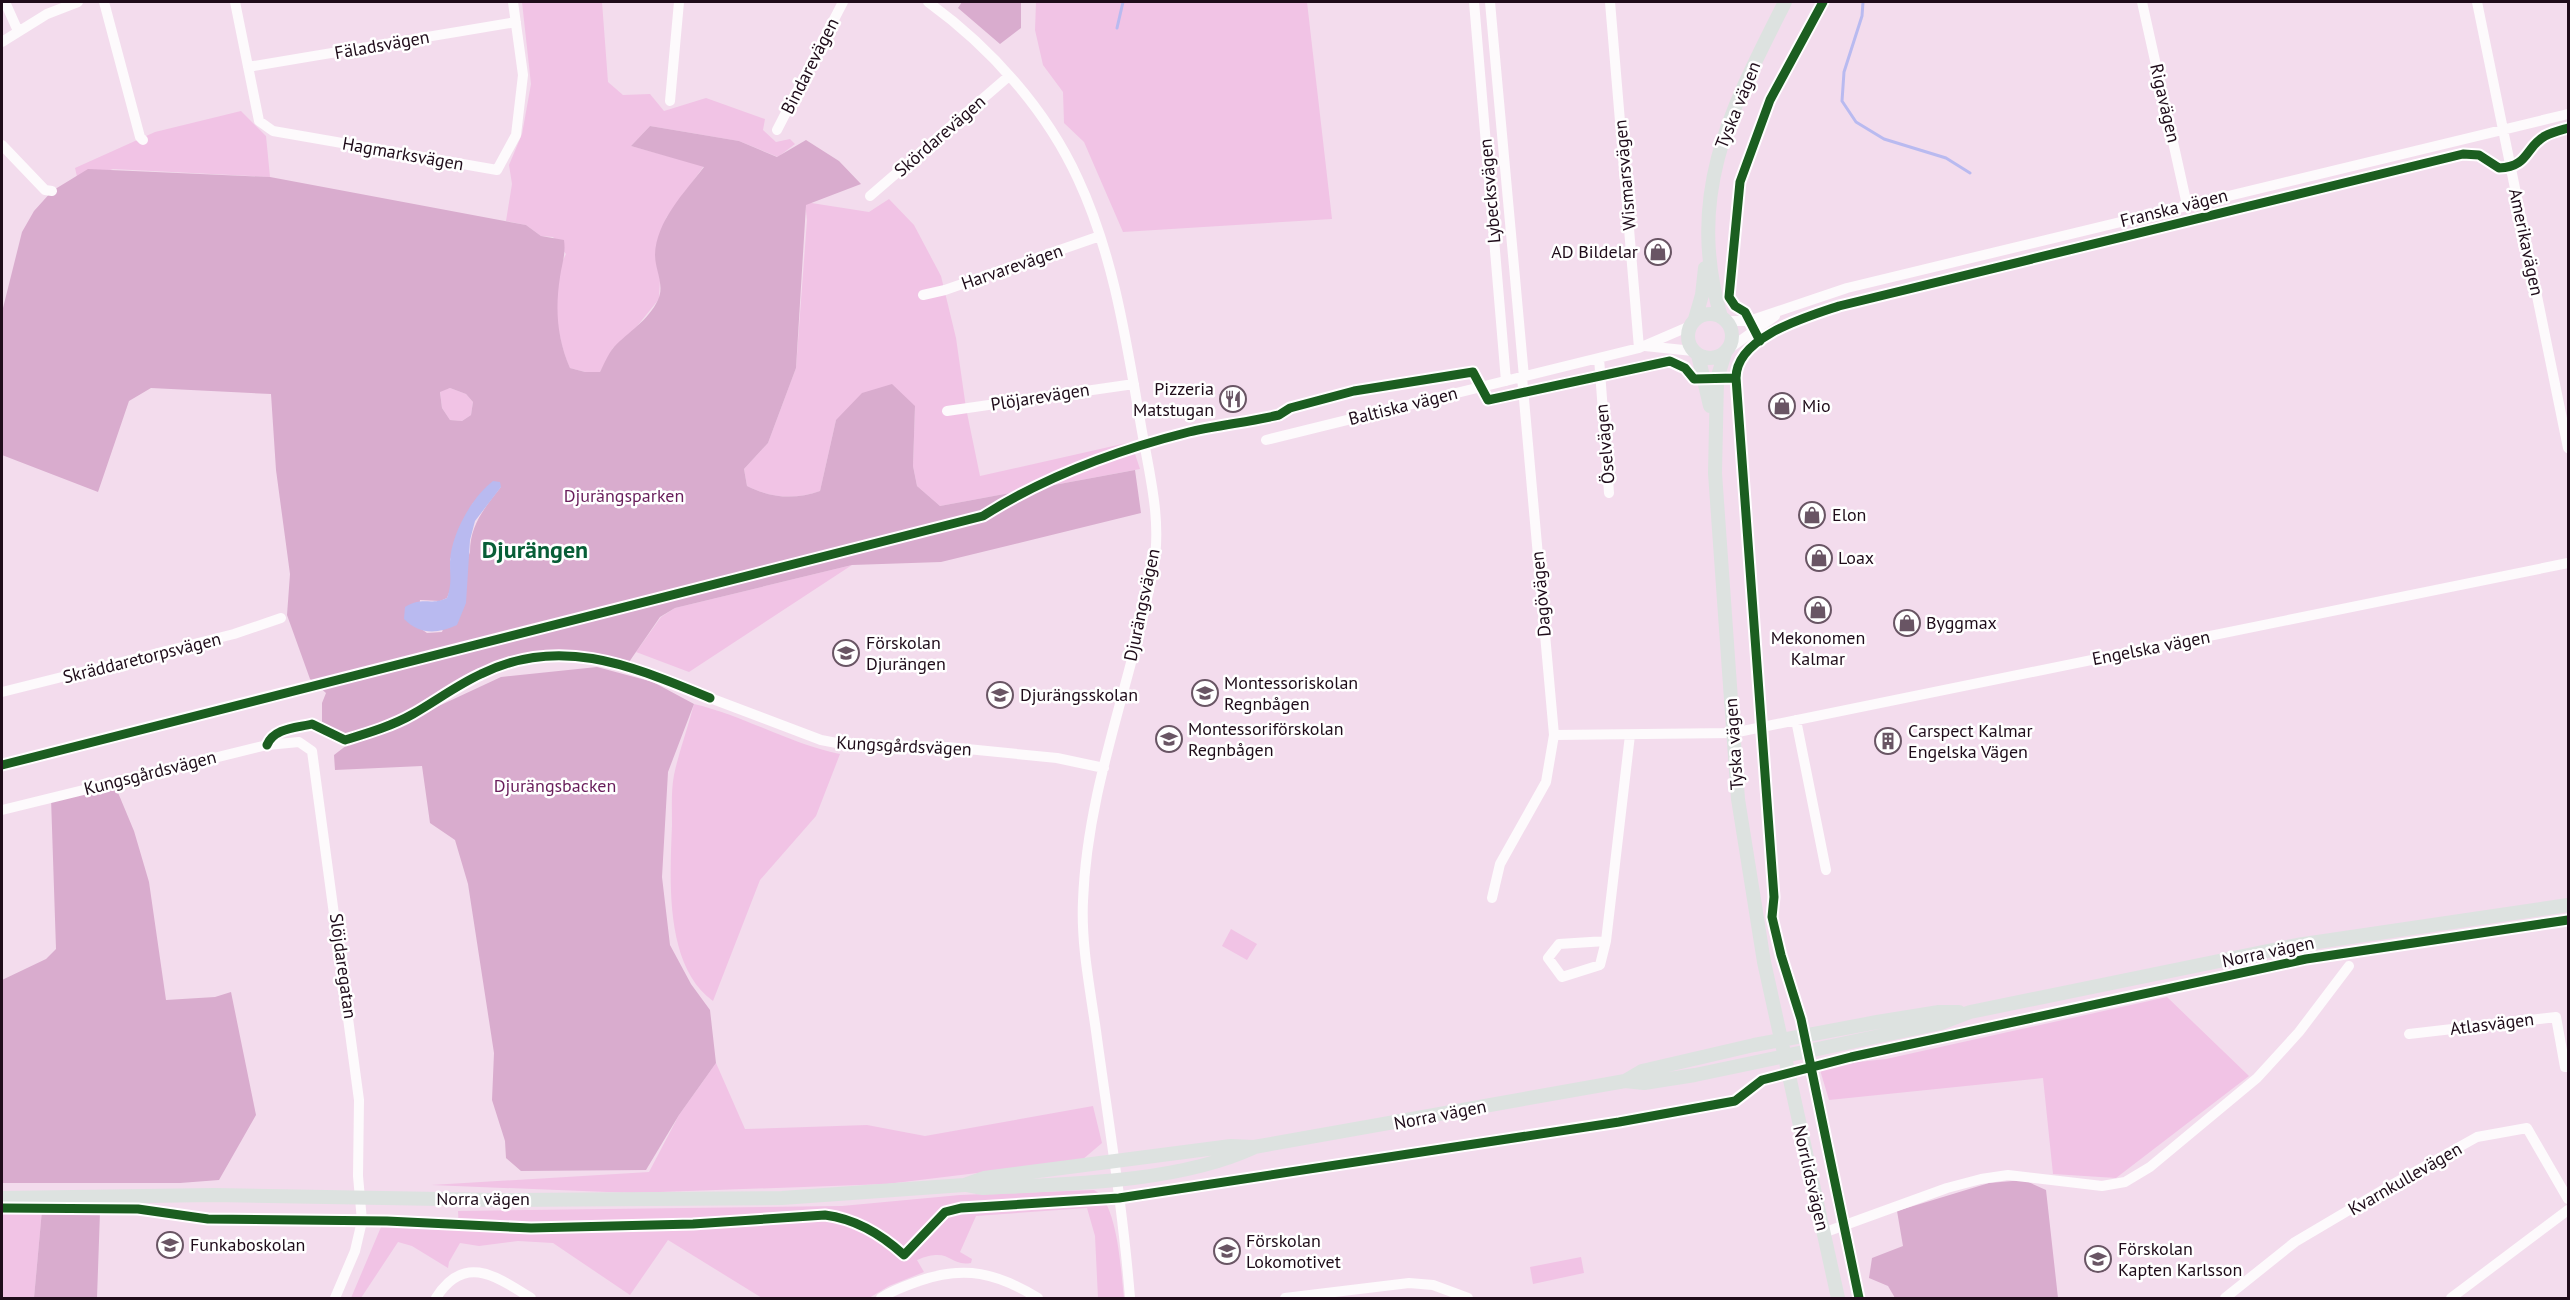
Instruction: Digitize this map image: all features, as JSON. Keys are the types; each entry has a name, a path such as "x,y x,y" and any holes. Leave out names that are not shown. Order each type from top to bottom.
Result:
{"main road":[{"name":"Tyska vägen","path":"1693,322 1702,295 1713,177 1723,134 1743,85 1785,2"},
{"name":"Tyska vägen","path":"1707,251 1724,319"},
{"path":"1708,314 1724,319 1732,333 1727,351 1710,359 1696,353 1687,340 1693,322 1708,314"},
{"name":"Tyska vägen","path":"1727,351 1717,379 1714,426 1738,799 1750,879 1784,1058"},
{"name":"Tyska vägen","path":"1696,353 1714,426"},
{"name":"Norra vägen","path":"964,1185 984,1178 1231,1146 1254,1147 1625,1081 1644,1083 1784,1058 1941,1023 1970,1012 2297,945 2568,905"},
{"name":"Norra vägen","path":"1625,1081 1642,1071 1780,1040 1939,1012 1970,1012"},
{"name":"Norrlidsvägen","path":"1784,1058 1838,1299"},
{"name":"Norra vägen","path":"2,1198 214,1195 498,1200 782,1198 964,1185 983,1188 1117,1179 1199,1165 1233,1157 1254,1147"}],"street":[{"path":"5,2 18,31"},
{"path":"2,42 47,14 78,2"},
{"path":"104,2 140,137 143,140"},
{"name":"Hagmarksvägen","path":"235,2 259,120 273,131 497,170 516,135 523,75 513,2"},
{"path":"670,101 678,2"},
{"name":"Bindarevägen","path":"777,130 843,2"},
{"name":"Djurängsvägen","path":"928,2 972,37 1009,76 1047,126 1078,178 1100,236 1134,384 1156,506 1154,568 1104,768 1084,864 1082,927 1117,1179 1130,1299"},
{"name":"Lybecksvägen","path":"1474,2 1506,381"},
{"name":"Lybecksvägen","path":"1490,2 1523,377"},
{"name":"Wismarsvägen","path":"1610,2 1642,347"},
{"name":"Rigavägen","path":"2142,2 2187,205"},
{"name":"Amerikavägen","path":"2476,2 2568,448"},
{"name":"Fäladsvägen","path":"248,67 516,22"},
{"name":"Skördarevägen","path":"870,196 1009,76"},
{"name":"Franska vägen","path":"1724,319 1749,321 1847,288 2568,114"},
{"path":"2,145 45,190 52,191"},
{"name":"Harvarevägen","path":"923,295 945,290 1100,236"},
{"name":"Franska vägen","path":"1727,351 1783,311"},
{"name":"Baltiska vägen","path":"1266,440 1642,347 1693,322"},
{"name":"Baltiska vägen","path":"1642,347 1696,353"},
{"name":"Öselvägen","path":"1599,358 1609,493"},
{"name":"Dagövägen","path":"1492,898 1500,864 1546,782 1554,735 1523,377"},
{"name":"Plöjarevägen","path":"947,411 1134,384"},
{"name":"Engelska vägen","path":"1733,733 2568,563"},
{"name":"Skräddaretorpsvägen","path":"2,692 234,634 281,618"},
{"name":"Kungsgårdsvägen","path":"710,698 821,740 847,745 947,747 1057,758 1104,768"},
{"path":"1796,720 1826,870"},
{"path":"1554,735 1733,733"},
{"path":"1606,942 1559,944 1548,958 1562,977 1600,964 1606,942 1630,735"},
{"name":"Kungsgårdsvägen","path":"2,810 206,758 267,745 299,742"},
{"name":"Slöjdaregatan","path":"299,742 312,751 315,762 359,1100 362,1221 355,1251 335,1299"},
{"path":"1823,1233 1947,1188 1982,1179 2008,1175 2080,1185 2102,1186 2125,1182 2150,1167 2257,1078 2299,1032 2349,966"},
{"name":"Atlasvägen","path":"2409,1034 2556,1017 2565,1067 2568,1067"},
{"name":"Kvarnkullevägen","path":"2225,1299 2295,1242 2477,1137 2527,1128 2568,1198"},
{"path":"2451,1299 2568,1210"},
{"path":"436,1299 442,1288 458,1275 477,1271 498,1277 531,1299"},
{"path":"881,1299 893,1289 938,1274 957,1271 989,1275 1019,1287 1038,1299"},
{"path":"1285,1299 1410,1283 1433,1285 1468,1299"}],"shaded area":[{"path":"522,2 602,2 608,82 623,95 650,94 664,111 706,98 765,119 763,130 776,142 790,139 795,144 778,157 739,141 650,126 631,146 704,166 666,218 655,256 660,280 659,299 630,335 613,348 600,372 585,372 570,368 565,355 558,326 556,296 557,281 566,254 553,237 541,236 526,225 506,221 512,184 509,165 522,134 531,84"},
{"path":"1036,2 1307,2 1332,219 1123,232 1084,142 1064,123 1063,92 1043,65 1035,30"},
{"path":"241,111 266,136 270,177 113,169 78,181 75,168 155,132"},
{"path":"889,199 914,225 941,276 956,338 966,408 980,476 1131,442 1140,469 940,506 917,486 913,466 915,406 836,420 820,491 792,497 765,493 747,486 744,469 768,443 796,368 807,220 805,202 869,212"},
{"path":"450,388 466,394 473,402 471,415 462,421 450,420 442,408 440,391"},
{"path":"852,565 689,672 636,652 661,617 675,608"},
{"path":"694,704 731,715 803,744 840,754 816,816 760,880 713,1001 697,986 686,966 678,944 671,895 673,781"},
{"path":"1231,929 1257,944 1247,960 1222,946"},
{"path":"2167,997 2249,1076 2116,1178 2053,1174 2043,1078 1829,1100 1820,1070 1849,1063 1886,1059"},
{"path":"716,1063 745,1129 867,1125 925,1136 1093,1106 1102,1143 1082,1160 887,1184 633,1193 431,1185 649,1172 679,1115"},
{"path":"1094,1190 1102,1197 1113,1223 1120,1256 1124,1298 1098,1298 1095,1236 1087,1208 976,1216 960,1252 972,1259 971,1263 958,1262 937,1255 928,1256 917,1260 924,1272 889,1286 869,1298 762,1298 668,1240 630,1295 553,1243 518,1241 479,1246 460,1243 448,1268 412,1246 398,1242 361,1298 351,1298 381,1227 392,1224 459,1230 458,1211 842,1206 960,1195"},
{"path":"2,1210 42,1210 34,1298 2,1298"},
{"path":"1581,1257 1584,1273 1533,1284 1530,1267"}],"green space":[{"path":"962,2 1021,2 1021,28 1000,44 958,8"},
{"name":"Djurängsparken","path":"650,126 739,141 777,157 806,140 839,161 861,184 806,205 796,368 768,443 744,469 747,486 765,493 792,497 820,491 836,420 862,393 892,384 915,406 913,466 917,486 940,506 1135,470 1141,513 941,562 852,565 675,608 660,617 627,665 567,654 521,660 464,682 414,713 415,717 501,677 597,667 653,682 694,704 668,772 662,877 670,945 691,984 710,1010 716,1063 679,1115 646,1170 521,1171 506,1158 505,1141 492,1100 494,1053 468,884 455,840 430,823 422,766 335,770 334,755 347,745 350,737 322,722 322,703 326,693 310,679 287,615 290,574 276,470 271,394 151,388 129,401 98,492 2,455 2,312 22,232 34,211 52,191 88,169 270,177 526,225 541,236 564,240 558,300 558,323 562,346 570,368 585,372 600,372 614,347 643,320 658,300 660,283 655,255 660,230 680,197 704,167 631,146","holes":["450,388 466,394 473,402 471,415 462,421 450,420 442,408 440,392","501,487 484,509 476,525 470,552 442,632 427,633 417,626 420,600 440,601 447,598 452,585 450,560 465,518 473,503"]},
{"path":"114,783 134,831 149,882 166,1000 215,997 231,992 256,1115 219,1180 180,1183 2,1183 2,980 46,959 56,949 51,798"},
{"path":"2024,1180 2046,1190 2058,1298 1895,1298 1888,1286 1869,1278 1872,1258 1903,1246 1897,1211 1989,1183"},
{"path":"42,1210 100,1212 97,1298 34,1298"}],"water":[{"path":"493,481 500,482 501,487 475,521 470,540 466,603 457,625 436,631 416,628 404,619 405,607 417,602 447,598 454,540 470,506"}],"waterway":[{"path":"1117,28 1123,2"},
{"path":"1863,2 1862,16 1844,72 1842,101 1856,122 1884,139 1946,158 1970,173"}],"cycle path":[{"path":"1760,341 1745,312 1735,306 1729,297 1740,182 1770,100 1823,2"},
{"path":"1859,1298 1801,1019 1772,917 1774,897 1736,378 1739,364 1747,351 1775,331 1839,306 2463,154 2479,155 2499,168 2509,167 2521,160 2545,136 2568,128"},
{"path":"2,765 983,516 1057,477 1135,447 1189,432 1279,415 1290,408 1354,391 1473,372 1488,400 1670,361 1685,368 1694,379 1736,378"},
{"path":"267,745 270,739 280,732 312,724 345,740 371,732 405,718 481,674 511,662 540,657 569,656 597,659 625,666 710,698"},
{"path":"2,1208 138,1209 208,1219 387,1221 531,1228 693,1224 825,1215 847,1220 868,1229 904,1255 945,1212 961,1208 1119,1198 1619,1122 1735,1101 1762,1080 1851,1057 2306,959 2568,920"}],"place":[{"name":"AD Bildelar","path":"1658,252"},
{"name":"Pizzeria Matstugan","path":"1233,399"},
{"name":"Mio","path":"1782,406"},
{"name":"Elon","path":"1812,515"},
{"name":"Loax","path":"1819,558"},
{"name":"Mekonomen Kalmar","path":"1818,610"},
{"name":"Byggmax","path":"1907,623"},
{"name":"Förskolan Djurängen","path":"846,653"},
{"name":"Montessoriskolan Regnbågen","path":"1205,693"},
{"name":"Djurängsskolan","path":"1000,695"},
{"name":"Montessoriförskolan Regnbågen","path":"1169,739"},
{"name":"Carspect Kalmar Engelska Vägen","path":"1888,741"},
{"name":"Funkaboskolan","path":"170,1245"},
{"name":"Förskolan Lokomotivet","path":"1227,1251"},
{"name":"Förskolan Kapten Karlsson","path":"2098,1259"}],"district":[{"name":"Djurängen","path":"535,550"}],"park label":[{"name":"Djurängsbacken","path":"555,786"}]}
